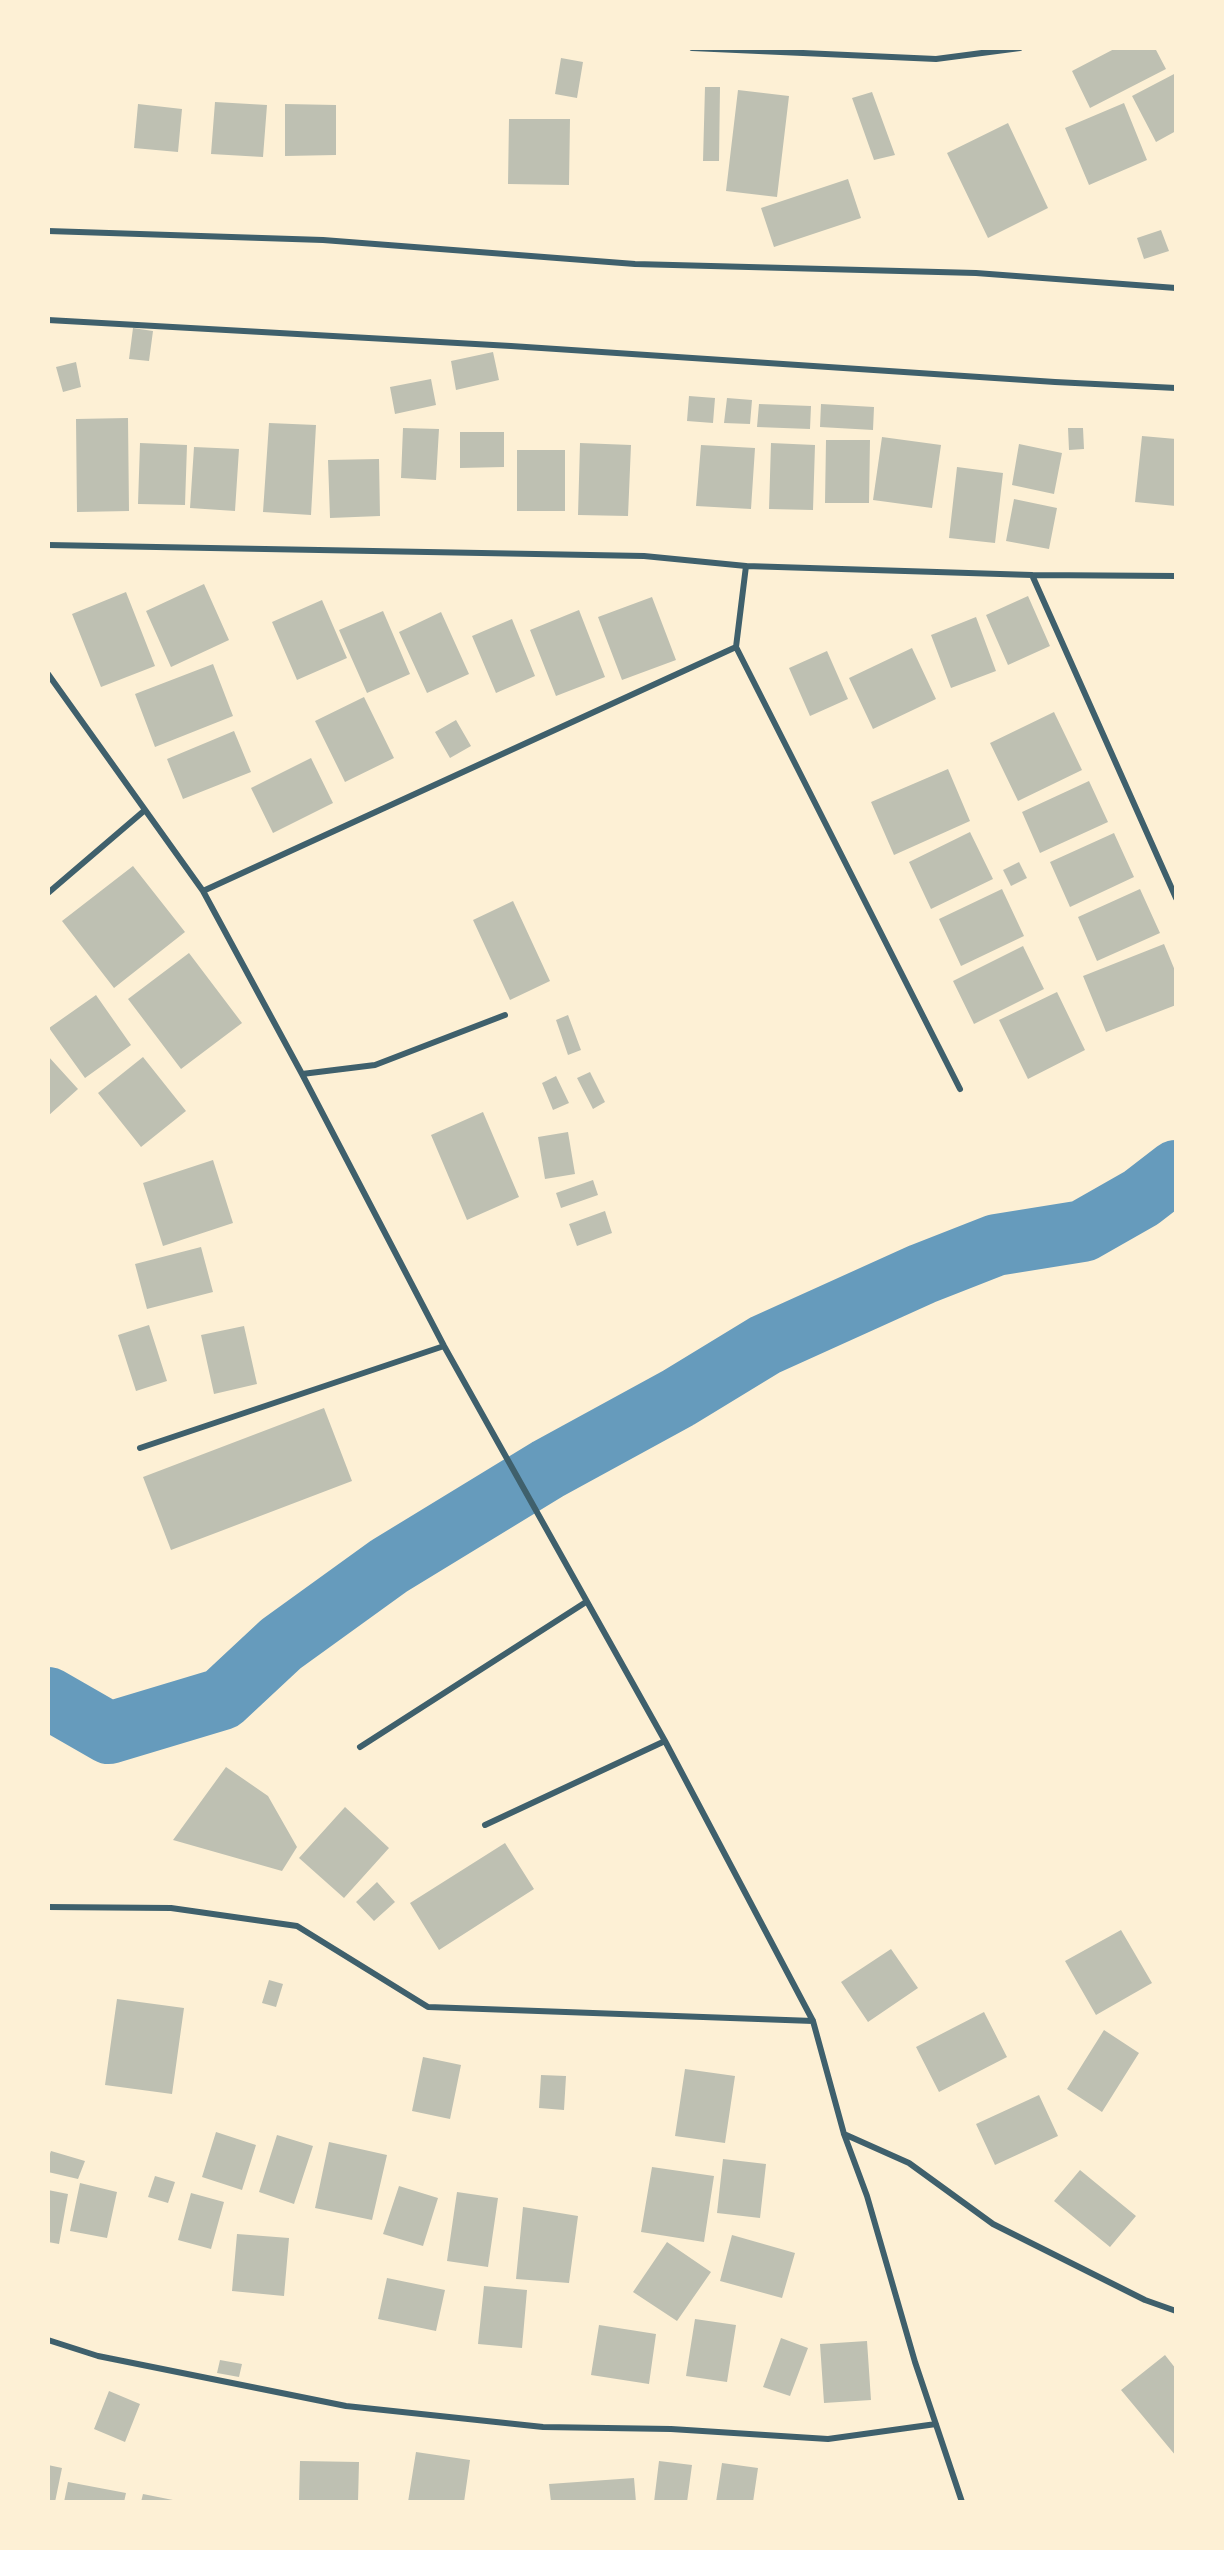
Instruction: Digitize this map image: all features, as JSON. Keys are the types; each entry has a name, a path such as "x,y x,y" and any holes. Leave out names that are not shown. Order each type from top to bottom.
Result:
{"street":[{"path":"692,48 936,59 1020,48"},
{"path":"48,231 323,240 635,264 976,273 1176,288"},
{"path":"48,320 512,345 1055,382 1176,388"},
{"path":"48,545 644,556 746,566 1032,575 1176,576"},
{"path":"746,566 736,647 960,1089"},
{"path":"1032,575 1176,898"},
{"path":"203,891 736,647"},
{"path":"48,674 203,891 302,1074 444,1346 665,1741 813,2021 844,2134 867,2196 915,2362 962,2502"},
{"path":"48,893 145,810"},
{"path":"302,1074 375,1065 505,1015"},
{"path":"140,1448 444,1346"},
{"path":"360,1747 586,1602"},
{"path":"485,1825 665,1741"},
{"path":"48,1907 171,1908 297,1926 428,2007 813,2021"},
{"path":"844,2134 909,2163 993,2224 1145,2300 1176,2311"},
{"path":"48,2340 98,2356 346,2406 543,2427 671,2429 828,2439 936,2424"}],"building":[{"path":"1116,48 1155,48 1166,69 1090,108 1072,71"},
{"path":"561,58 583,62 577,98 555,94"},
{"path":"1176,73 1176,131 1156,142 1132,96"},
{"path":"705,87 720,87 719,161 703,161"},
{"path":"738,90 789,96 777,197 726,191"},
{"path":"872,92 895,155 874,160 852,98"},
{"path":"215,102 267,105 263,157 211,154"},
{"path":"1124,103 1147,160 1089,185 1065,128"},
{"path":"138,104 182,109 178,152 134,148"},
{"path":"285,104 336,105 336,155 285,156"},
{"path":"509,119 570,119 569,185 508,184"},
{"path":"1008,123 1048,208 988,238 947,153"},
{"path":"848,179 861,218 774,247 761,208"},
{"path":"1161,230 1169,251 1144,259 1137,238"},
{"path":"133,328 153,331 149,361 129,359"},
{"path":"493,352 499,380 456,390 451,361"},
{"path":"76,362 81,387 63,392 56,367"},
{"path":"431,379 436,405 395,414 390,387"},
{"path":"689,396 715,398 713,423 687,421"},
{"path":"727,398 752,400 750,424 724,423"},
{"path":"759,404 811,406 810,429 757,427"},
{"path":"821,404 874,407 873,430 820,427"},
{"path":"128,418 129,511 77,512 76,419"},
{"path":"269,423 316,425 311,515 263,512"},
{"path":"403,428 439,429 436,480 401,478"},
{"path":"1068,428 1083,428 1084,449 1069,450"},
{"path":"460,432 504,432 504,467 460,468"},
{"path":"1142,436 1176,439 1176,506 1135,502"},
{"path":"882,437 941,445 932,508 873,500"},
{"path":"826,440 870,440 869,503 825,503"},
{"path":"140,443 187,445 185,505 138,504"},
{"path":"580,443 631,445 628,516 578,515"},
{"path":"771,443 815,445 813,510 769,509"},
{"path":"1019,444 1062,453 1054,494 1012,485"},
{"path":"701,445 755,448 751,509 696,506"},
{"path":"194,447 239,449 235,511 190,508"},
{"path":"517,450 565,450 565,511 517,511"},
{"path":"379,459 380,516 330,518 328,460"},
{"path":"957,467 1003,473 995,543 949,538"},
{"path":"1014,499 1057,508 1049,549 1006,541"},
{"path":"204,584 229,640 171,667 146,611"},
{"path":"126,592 155,666 101,687 72,614"},
{"path":"1028,596 1050,646 1008,665 986,615"},
{"path":"652,597 676,660 622,680 598,617"},
{"path":"322,600 347,658 297,680 272,622"},
{"path":"579,610 605,677 556,696 530,630"},
{"path":"383,611 410,674 367,693 339,630"},
{"path":"441,612 469,674 427,693 399,632"},
{"path":"976,617 996,671 951,688 931,635"},
{"path":"512,619 535,676 496,693 472,636"},
{"path":"912,648 936,699 873,729 849,678"},
{"path":"827,651 848,699 810,716 789,668"},
{"path":"213,664 233,716 155,747 135,694"},
{"path":"364,697 394,758 345,782 315,721"},
{"path":"1054,712 1082,770 1018,801 990,743"},
{"path":"456,720 471,746 450,758 435,732"},
{"path":"234,731 251,772 183,799 167,759"},
{"path":"311,758 333,803 273,833 251,788"},
{"path":"948,769 970,821 894,855 871,802"},
{"path":"1089,781 1108,822 1040,853 1022,812"},
{"path":"970,832 993,879 931,909 909,862"},
{"path":"1114,833 1134,877 1070,907 1050,862"},
{"path":"1019,862 1027,878 1011,886 1003,870"},
{"path":"133,866 185,932 114,988 62,921"},
{"path":"1002,889 1024,936 961,966 939,919"},
{"path":"1140,889 1160,933 1097,961 1078,917"},
{"path":"513,901 550,981 510,1000 473,920"},
{"path":"1164,944 1176,973 1176,1005 1106,1032 1083,976"},
{"path":"1023,946 1044,989 974,1024 953,981"},
{"path":"189,953 242,1023 181,1069 128,999"},
{"path":"1057,992 1085,1050 1028,1079 999,1020"},
{"path":"96,995 131,1045 85,1078 49,1028"},
{"path":"568,1015 581,1050 568,1055 556,1020"},
{"path":"48,1056 78,1089 48,1116"},
{"path":"143,1057 186,1111 141,1147 98,1093"},
{"path":"590,1072 605,1102 593,1109 577,1078"},
{"path":"556,1076 569,1103 553,1110 542,1083"},
{"path":"483,1112 519,1197 467,1220 431,1135"},
{"path":"568,1132 575,1174 545,1179 538,1137"},
{"path":"213,1160 233,1223 163,1246 143,1183"},
{"path":"593,1180 598,1195 561,1208 556,1193"},
{"path":"605,1211 612,1233 577,1246 569,1224"},
{"path":"201,1247 213,1292 147,1309 135,1264"},
{"path":"149,1325 167,1381 136,1391 118,1335"},
{"path":"244,1326 257,1384 214,1394 201,1335"},
{"path":"324,1408 352,1481 171,1550 143,1477"},
{"path":"226,1767 268,1796 297,1847 282,1871 173,1840"},
{"path":"345,1807 389,1848 344,1898 299,1858"},
{"path":"505,1843 534,1889 439,1950 410,1903"},
{"path":"377,1882 395,1902 374,1921 356,1902"},
{"path":"1121,1930 1152,1983 1096,2015 1065,1961"},
{"path":"891,1949 918,1988 868,2022 841,1982"},
{"path":"269,1980 283,1984 276,2007 262,2003"},
{"path":"117,1999 184,2008 172,2094 105,2085"},
{"path":"984,2012 1007,2057 939,2092 916,2047"},
{"path":"1104,2030 1139,2053 1102,2112 1067,2089"},
{"path":"423,2057 461,2065 450,2119 412,2111"},
{"path":"685,2069 735,2076 725,2143 675,2136"},
{"path":"541,2075 566,2076 564,2110 539,2108"},
{"path":"1039,2095 1058,2136 995,2165 976,2124"},
{"path":"216,2132 256,2145 242,2190 202,2177"},
{"path":"277,2135 313,2146 294,2204 259,2192"},
{"path":"329,2142 387,2155 372,2220 315,2208"},
{"path":"51,2151 85,2161 78,2179 48,2172 48,2159"},
{"path":"723,2159 766,2164 760,2218 717,2213"},
{"path":"652,2167 714,2176 704,2242 641,2232"},
{"path":"1080,2170 1136,2216 1110,2247 1054,2201"},
{"path":"155,2176 175,2182 168,2203 148,2197"},
{"path":"80,2183 117,2192 107,2238 70,2231"},
{"path":"399,2186 438,2198 423,2246 383,2234"},
{"path":"48,2190 68,2194 59,2244 48,2242"},
{"path":"457,2192 498,2198 488,2267 447,2261"},
{"path":"191,2193 224,2202 211,2249 178,2240"},
{"path":"523,2207 578,2216 569,2283 516,2279"},
{"path":"237,2234 289,2238 284,2296 232,2291"},
{"path":"732,2235 795,2253 782,2298 720,2281"},
{"path":"667,2242 711,2272 677,2321 633,2292"},
{"path":"387,2278 445,2290 436,2331 378,2319"},
{"path":"484,2286 527,2290 522,2348 478,2344"},
{"path":"695,2319 736,2325 727,2382 686,2376"},
{"path":"599,2325 656,2334 649,2384 591,2375"},
{"path":"781,2338 808,2348 790,2396 763,2387"},
{"path":"867,2341 871,2400 824,2403 820,2344"},
{"path":"1165,2355 1176,2369 1176,2456 1121,2390"},
{"path":"220,2360 242,2364 239,2377 217,2373"},
{"path":"109,2391 140,2404 125,2442 94,2429"},
{"path":"416,2452 470,2460 464,2502 408,2502"},
{"path":"300,2461 359,2462 358,2502 299,2502"},
{"path":"659,2461 692,2465 687,2502 654,2502"},
{"path":"722,2463 758,2468 753,2502 716,2502"},
{"path":"48,2465 62,2468 55,2502 48,2502"},
{"path":"634,2478 636,2502 551,2502 549,2484"},
{"path":"68,2482 126,2493 124,2502 64,2502"},
{"path":"143,2494 178,2501 178,2502 141,2502"}],"waterway":[{"path":"48,1698 109,1733 222,1699 281,1644 389,1566 548,1469 678,1398 765,1345 922,1274 996,1245 1083,1231 1141,1198 1176,1171"}]}
